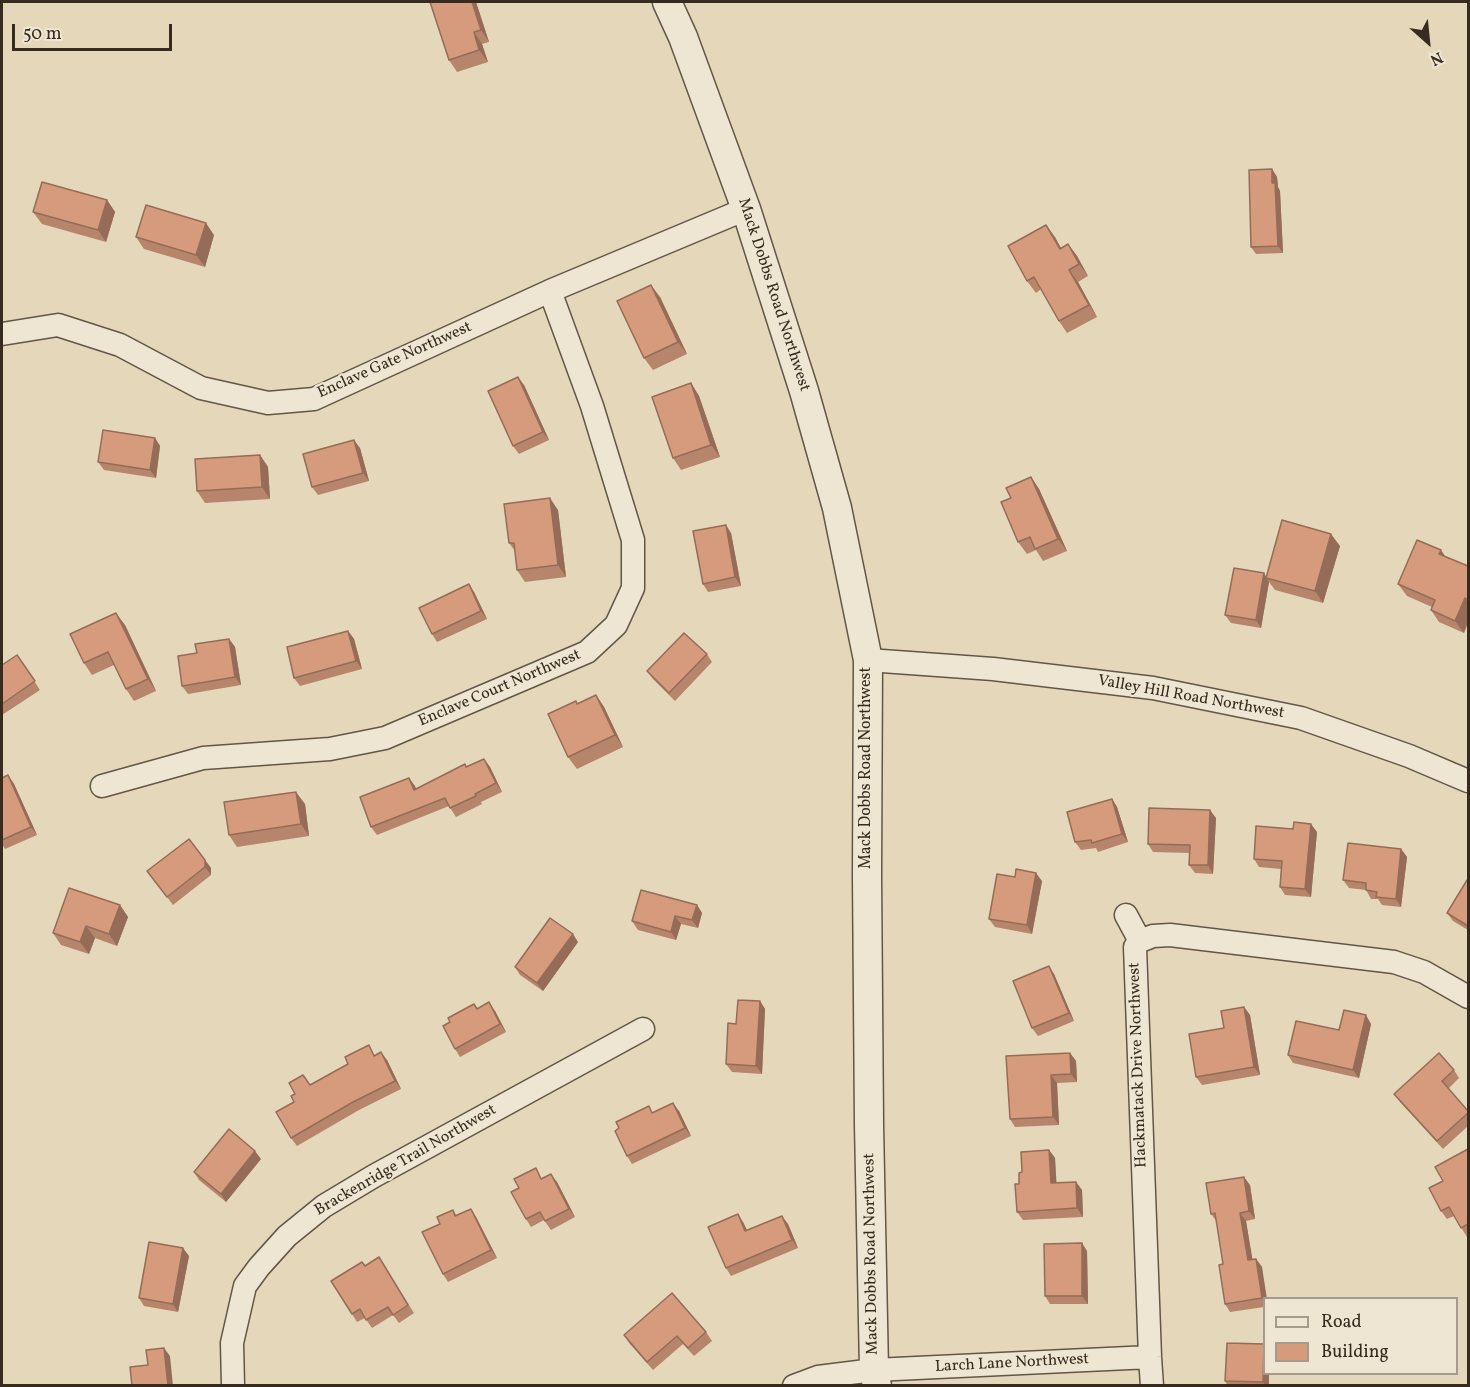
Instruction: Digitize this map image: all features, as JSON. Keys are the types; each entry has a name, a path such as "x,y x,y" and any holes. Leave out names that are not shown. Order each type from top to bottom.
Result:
{"street":[{"name":"Mack Dobbs Road Northwest","path":"667,2 683,37 746,209 804,391 837,508 868,660 869,1113 876,1378"},
{"name":"Enclave Gate Northwest","path":"2,334 58,325 120,345 201,388 268,403 314,399 550,291 746,209"},
{"name":"Enclave Court Northwest","path":"102,786 203,758 330,749 385,738 587,652 616,625 633,588 633,540 592,406 550,291"},
{"name":"Valley Hill Road Northwest","path":"868,660 993,669 1153,688 1301,718 1409,756 1468,781"},
{"path":"1126,915 1140,941"},
{"name":"Hackmatack Drive Northwest","path":"1152,1386 1134,947 1140,941 1153,936 1170,935 1395,962 1424,972 1468,997"},
{"name":"Brackenridge Trail Northwest","path":"233,1386 232,1343 246,1286 259,1267 287,1236 324,1206 374,1176 643,1029"},
{"name":"Larch Lane Northwest","path":"794,1386 818,1377 876,1378 1150,1357"}],"building":[{"path":"430,2 472,2 481,30 474,32 479,50 449,60"},
{"path":"1272,169 1272,183 1275,183 1278,246 1251,247 1249,170"},
{"path":"42,182 107,200 98,230 33,212"},
{"path":"146,205 206,223 196,255 136,237"},
{"path":"1046,225 1060,249 1068,244 1079,264 1069,270 1089,305 1059,321 1034,277 1027,281 1008,246"},
{"path":"651,285 678,342 644,358 617,301"},
{"path":"518,377 543,432 513,446 488,391"},
{"path":"691,383 711,445 673,458 652,397"},
{"path":"103,430 155,438 150,470 98,462"},
{"path":"354,440 363,473 312,487 303,454"},
{"path":"260,455 262,487 197,491 195,459"},
{"path":"1031,477 1058,539 1035,549 1030,537 1018,542 1001,502 1011,498 1006,488"},
{"path":"550,498 558,565 517,570 514,543 509,543 504,504"},
{"path":"1282,520 1331,534 1315,591 1266,578"},
{"path":"726,525 735,577 703,584 693,531"},
{"path":"1417,540 1441,550 1439,554 1468,566 1468,600 1465,598 1455,621 1431,610 1435,600 1398,584"},
{"path":"1234,568 1264,573 1256,620 1225,615"},
{"path":"469,584 481,611 432,634 419,608"},
{"path":"116,613 148,679 126,689 108,652 84,663 70,634"},
{"path":"348,631 356,661 294,678 287,647"},
{"path":"684,633 707,654 669,693 647,671"},
{"path":"229,639 235,677 182,686 178,656 197,653 195,644"},
{"path":"17,655 35,681 2,704 2,665"},
{"path":"596,695 615,735 568,757 548,714"},
{"path":"484,759 496,783 475,794 476,796 450,808 445,798 371,827 360,797 409,778 414,790 465,764 466,767"},
{"path":"8,775 31,827 2,840 2,778"},
{"path":"296,792 301,824 229,835 224,802"},
{"path":"1112,799 1122,834 1092,843 1091,840 1075,842 1067,812"},
{"path":"1149,808 1210,810 1208,865 1189,865 1190,845 1148,844"},
{"path":"1294,822 1311,824 1305,889 1280,887 1282,861 1254,859 1256,826 1293,829"},
{"path":"189,839 205,860 205,867 167,897 147,871"},
{"path":"1348,843 1401,849 1396,899 1376,897 1377,892 1366,890 1366,883 1343,880"},
{"path":"1016,869 1036,873 1027,925 989,919 997,874 1015,877"},
{"path":"1468,880 1468,926 1447,913"},
{"path":"69,888 120,905 109,934 86,926 80,942 53,933"},
{"path":"641,890 697,905 692,920 675,916 671,932 632,921"},
{"path":"550,918 573,934 537,983 515,967"},
{"path":"1049,966 1069,1013 1032,1028 1013,981"},
{"path":"738,1000 760,1001 756,1066 726,1064 728,1023 736,1024"},
{"path":"489,1002 500,1024 455,1049 443,1026 450,1022 448,1018 474,1004 477,1009"},
{"path":"1244,1007 1254,1067 1196,1077 1189,1034 1224,1028 1221,1011"},
{"path":"1344,1010 1366,1015 1353,1070 1288,1055 1296,1021 1339,1030"},
{"path":"369,1045 374,1056 381,1052 395,1081 291,1138 276,1112 294,1102 291,1096 295,1094 289,1083 303,1075 310,1085 348,1064 345,1057"},
{"path":"1070,1053 1071,1074 1051,1075 1053,1117 1010,1119 1006,1056"},
{"path":"1439,1053 1454,1070 1442,1081 1468,1113 1437,1141 1394,1094"},
{"path":"673,1103 685,1128 627,1156 615,1131 619,1128 616,1122 649,1106 652,1113"},
{"path":"229,1129 255,1151 221,1194 194,1172"},
{"path":"1468,1149 1468,1224 1461,1228 1449,1207 1441,1211 1429,1188 1443,1181 1435,1167"},
{"path":"1049,1150 1051,1183 1076,1182 1077,1208 1017,1212 1015,1184 1019,1184 1019,1173 1022,1172 1021,1152"},
{"path":"536,1168 541,1179 551,1174 569,1209 545,1221 540,1212 526,1219 511,1192 519,1188 514,1179"},
{"path":"1244,1177 1249,1211 1240,1213 1248,1260 1256,1259 1262,1298 1225,1304 1219,1265 1223,1264 1215,1213 1211,1214 1206,1183"},
{"path":"471,1209 491,1250 443,1274 422,1232 440,1224 437,1217 453,1210 455,1216"},
{"path":"738,1214 745,1231 782,1216 792,1240 726,1268 708,1227"},
{"path":"149,1242 183,1248 173,1304 139,1298"},
{"path":"1082,1243 1082,1296 1045,1296 1044,1244"},
{"path":"379,1257 408,1305 393,1315 388,1307 366,1320 360,1309 352,1314 331,1281 362,1262 365,1266"},
{"path":"672,1293 706,1332 688,1348 677,1336 647,1362 624,1335"},
{"path":"1227,1343 1263,1344 1263,1382 1225,1381"},
{"path":"164,1348 168,1386 132,1386 130,1367 148,1365 146,1350"}]}
